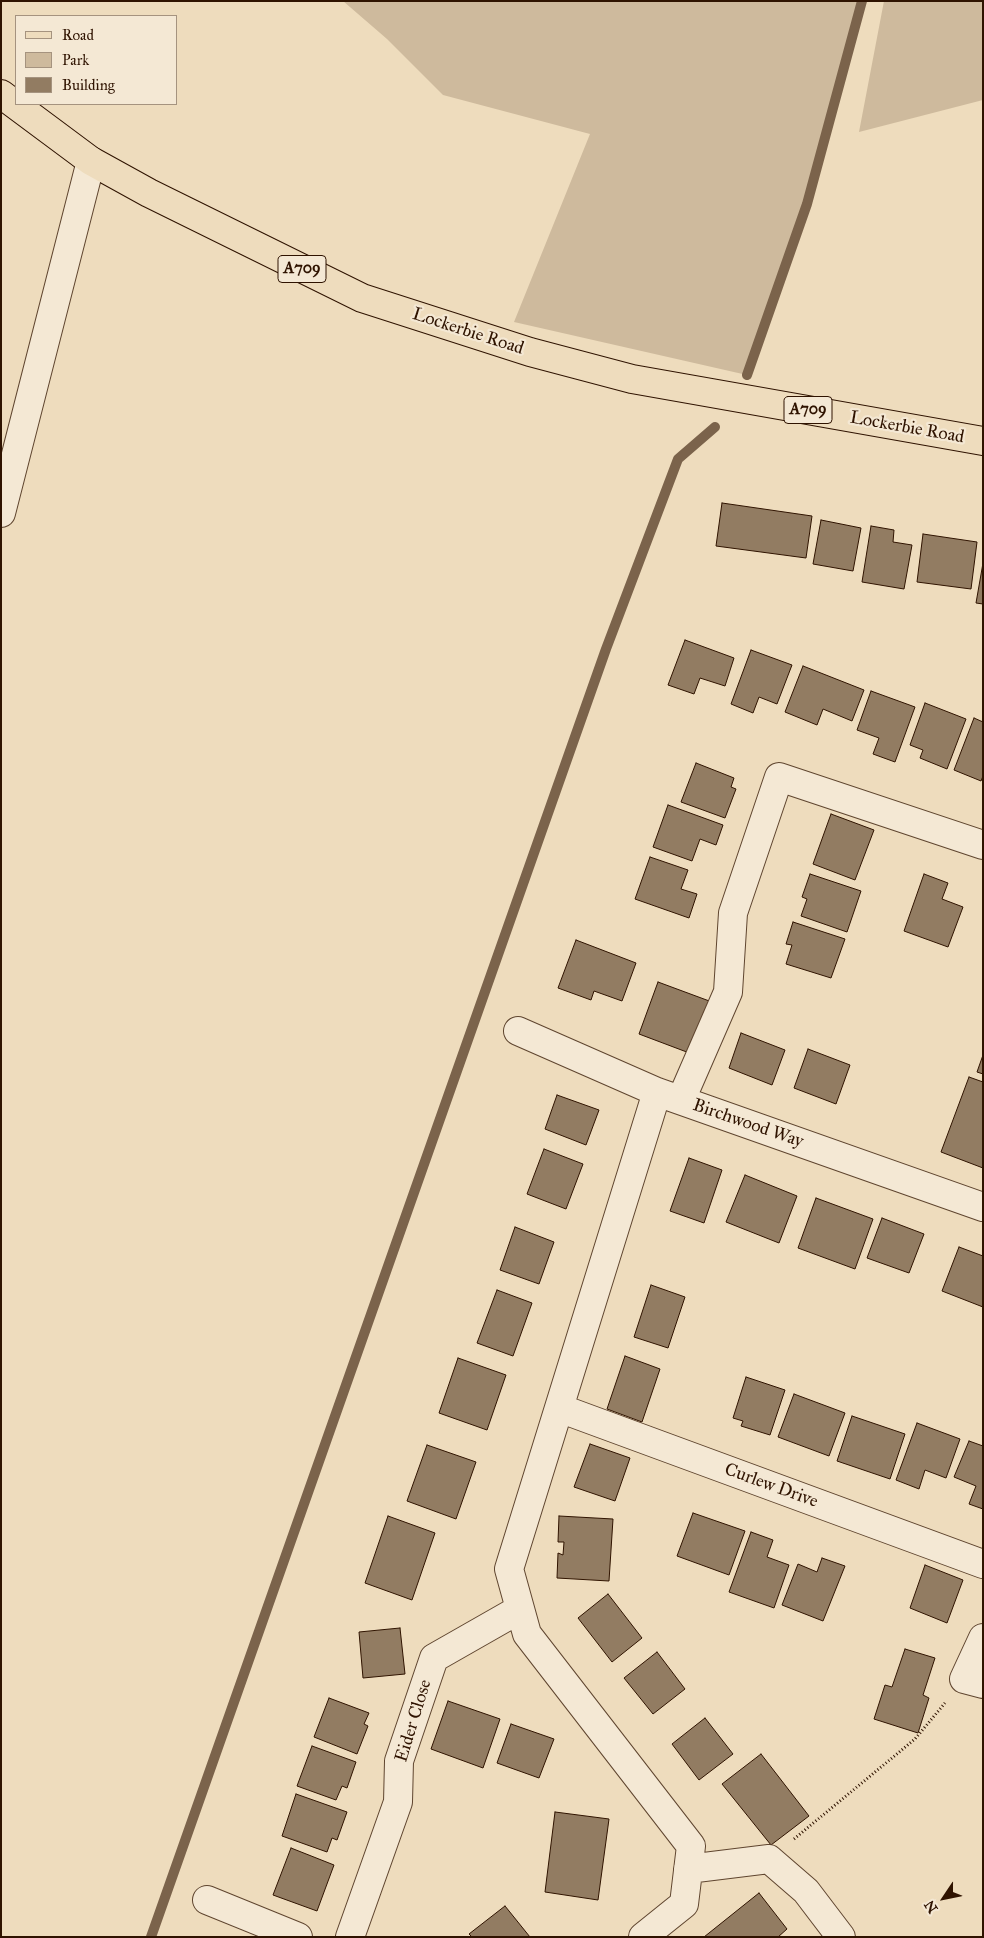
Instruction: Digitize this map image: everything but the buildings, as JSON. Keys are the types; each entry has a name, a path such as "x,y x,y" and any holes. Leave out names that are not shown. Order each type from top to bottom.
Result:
{"main road":[{"name":"Lockerbie Road","path":"1,94 15,105"},
{"name":"Lockerbie Road","path":"16,105 91,162 149,193 362,298 530,352 632,380 983,441"}],"street":[{"path":"1,513 91,162"},
{"path":"643,1937 684,1904 692,1846 528,1634 509,1569 559,1408 669,1096 728,992 733,913 779,777 983,844"},
{"name":"Birchwood Way","path":"518,1031 669,1096 983,1207"},
{"name":"Curlew Drive","path":"559,1408 983,1564"},
{"name":"Eider Close","path":"350,1937 398,1802 399,1761 434,1658 520,1609"},
{"path":"974,1681 983,1638"},
{"path":"688,1869 769,1859 806,1892 841,1937"},
{"path":"207,1900 298,1937"}],"path":[{"path":"769,1859 915,1739 974,1681"}],"green space":[{"path":"343,1 862,1 807,204 747,375 514,322 590,134 443,95 387,39"},
{"path":"884,1 983,1 983,100 859,132"}],"waterway":[{"path":"747,375 807,204 862,1"},
{"path":"151,1937 606,649 678,459 715,427"}]}
